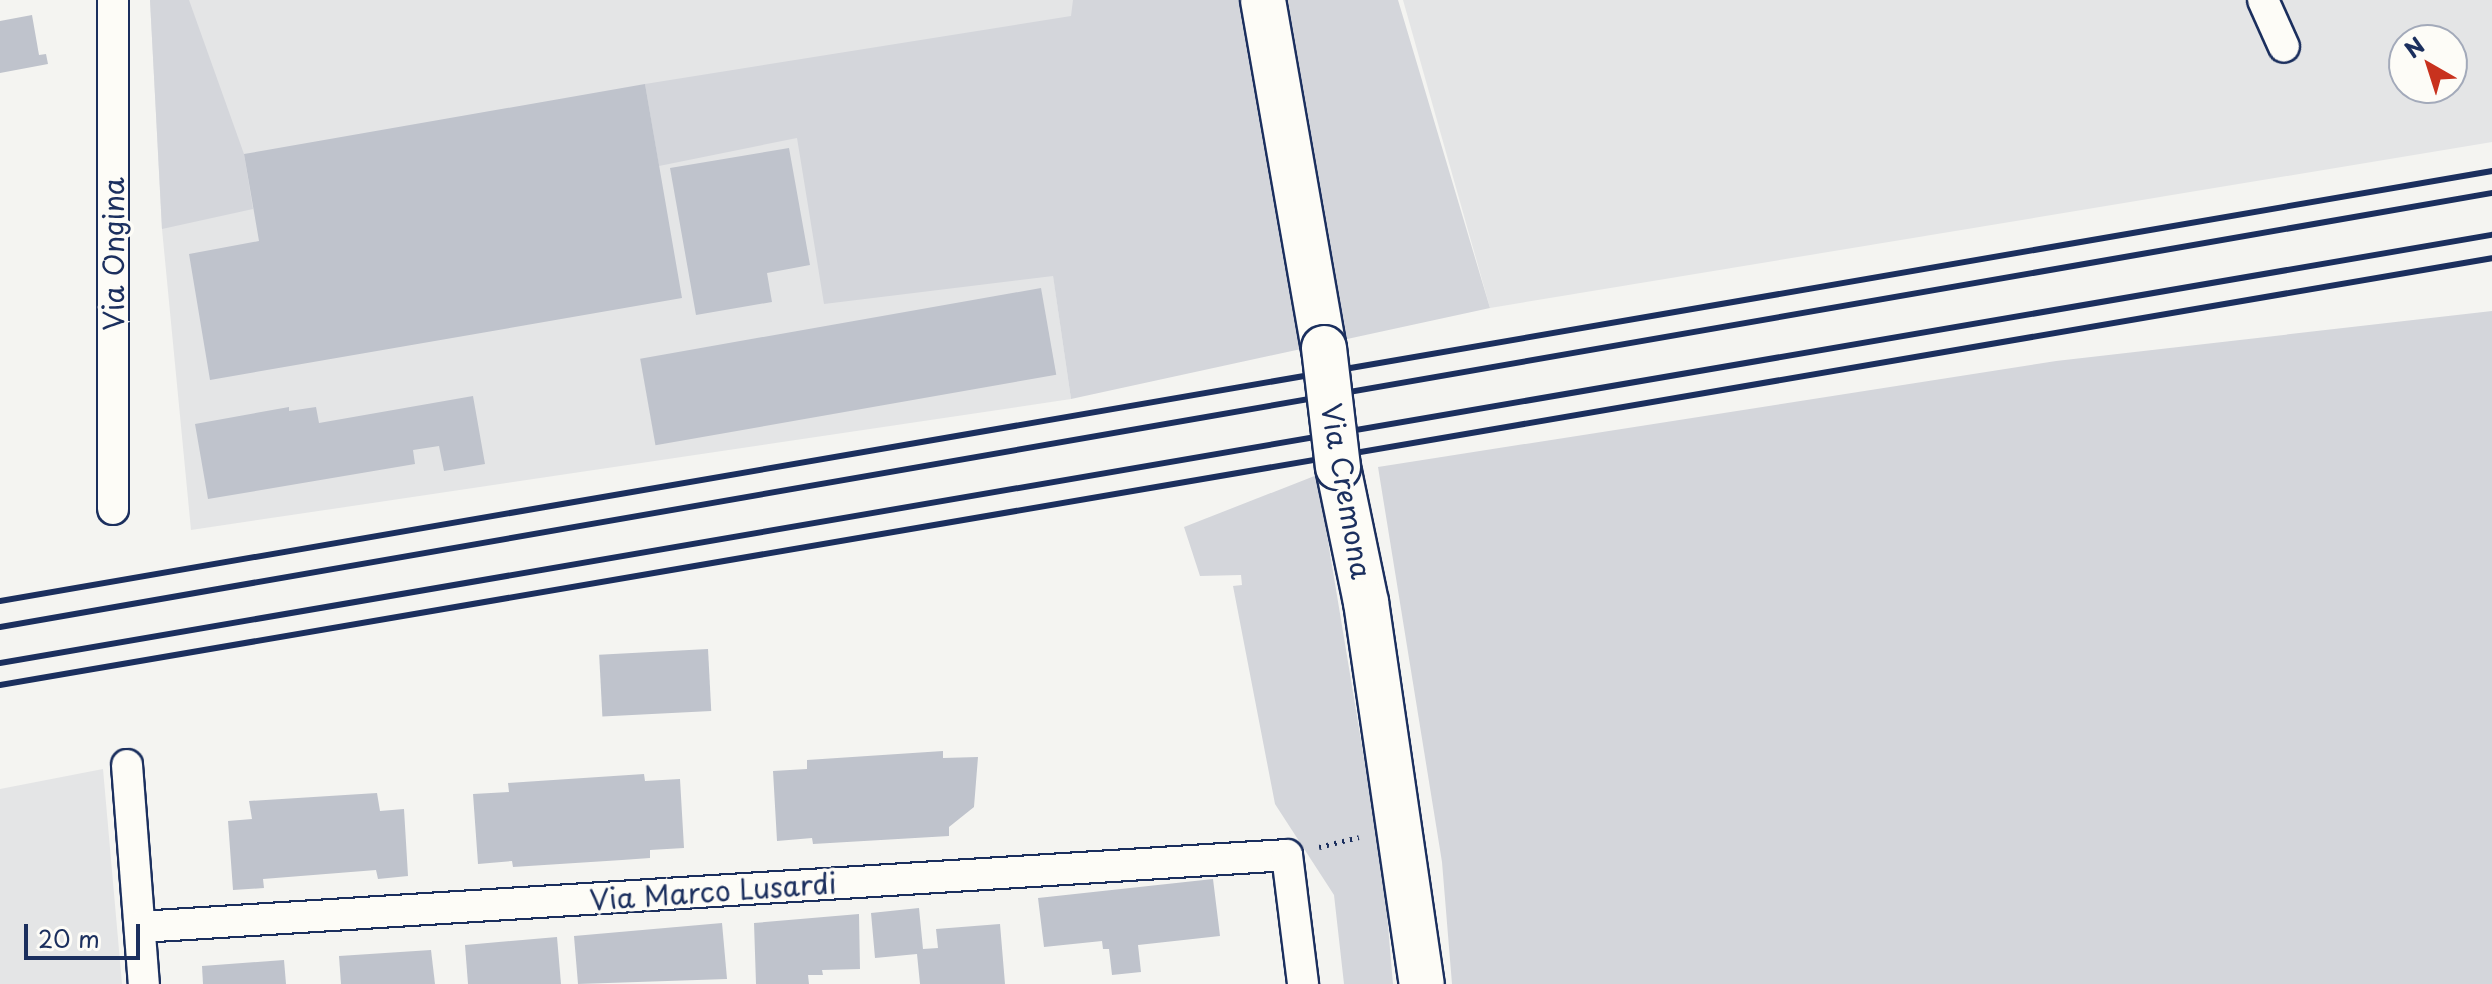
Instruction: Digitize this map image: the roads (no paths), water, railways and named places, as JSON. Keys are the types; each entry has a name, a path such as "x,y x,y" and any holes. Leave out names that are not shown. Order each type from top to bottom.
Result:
{"main road":[{"name":"Via Cremona","path":"1263,0 1324,348 1338,467 1366,602 1422,984"}],"street":[{"name":"Via Ongina","path":"113,0 113,509"},
{"path":"2263,0 2284,47"},
{"path":"127,765 144,984"},
{"name":"Via Marco Lusardi","path":"140,927 1287,855 1303,984"}],"railway":[{"path":"0,601 2492,171"},
{"path":"0,627 2492,193"},
{"path":"0,663 2492,235"},
{"path":"0,685 2492,258"}]}
